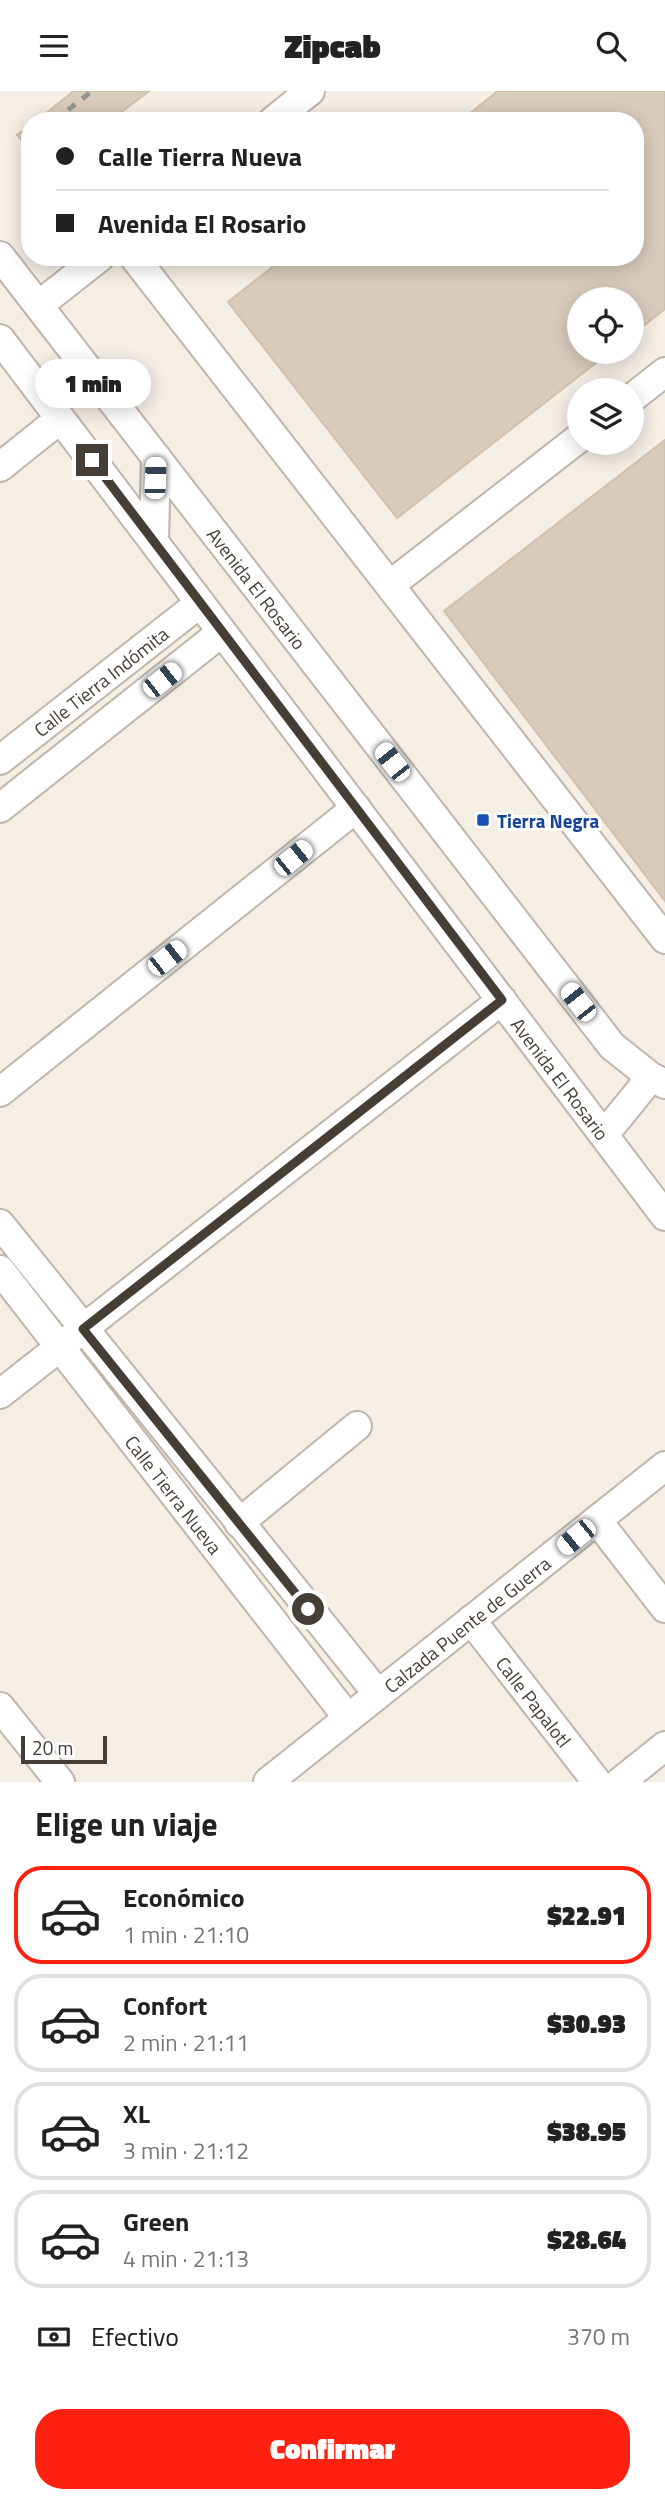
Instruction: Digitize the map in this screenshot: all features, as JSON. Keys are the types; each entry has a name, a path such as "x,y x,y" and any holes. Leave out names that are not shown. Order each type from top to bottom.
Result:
{"street":[{"path":"284,112 310,91"},
{"name":"Avenida El Rosario","path":"0,256 612,1046 658,1080"},
{"path":"39,305 89,266"},
{"path":"141,266 665,939"},
{"name":"Avenida El Rosario","path":"0,339 665,1216"},
{"path":"644,388 665,372"},
{"path":"0,467 60,419"},
{"path":"390,585 567,447"},
{"path":"154,541 156,457"},
{"name":"Calle Tierra Indómita","path":"0,760 201,603"},
{"name":"Calle Tierra Indómita","path":"0,808 222,632"},
{"path":"0,1092 356,808"},
{"path":"0,1394 502,1000"},
{"path":"604,1135 658,1080"},
{"name":"Calle Tierra Nueva","path":"0,1224 378,1694"},
{"name":"Calle Tierra Nueva","path":"0,1270 348,1718"},
{"path":"239,1523 357,1426"},
{"name":"Calzada Puente de Guerra","path":"268,1782 665,1466"},
{"path":"597,1520 665,1608"},
{"name":"Calle Papalotl","path":"471,1620 597,1782"},
{"path":"0,1706 60,1782"},
{"path":"620,1782 665,1747"}],"building":[{"path":"74,91 149,91 122,112 47,112"},
{"path":"498,91 665,91 665,309 644,326 644,287 567,287 567,364 595,364 577,378 567,378 567,386 397,518 228,302 274,266 644,266 644,112 471,112"},
{"path":"665,440 665,901 444,611"}],"railway":[{"path":"65,112 92,91"}],"place":[{"name":"Tierra Negra","path":"483,820"}],"route":[{"path":"92,460 502,1000 83,1329 308,1609"}]}
